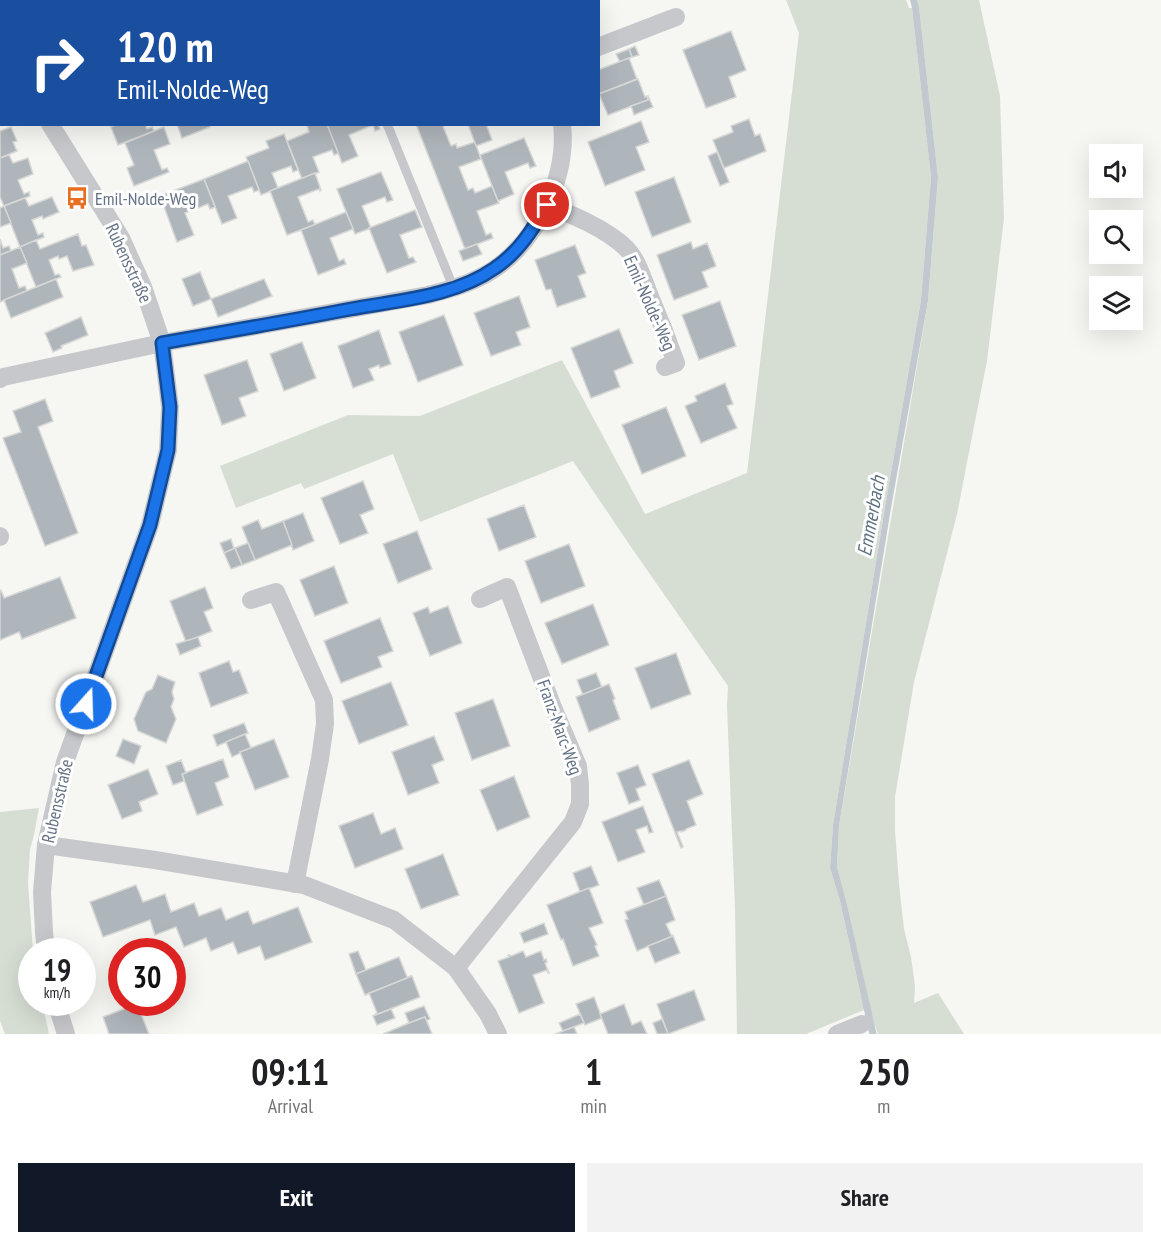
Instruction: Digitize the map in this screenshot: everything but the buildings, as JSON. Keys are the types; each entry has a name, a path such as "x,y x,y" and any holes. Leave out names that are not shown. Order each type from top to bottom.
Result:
{"street":[{"path":"600,46 676,17"},
{"name":"Rubensstraße","path":"45,938 42,892 46,845 65,762 150,525 168,450 170,407 162,343 143,287 120,238 51,126"},
{"path":"1,375 162,343 406,300 454,289 483,276 507,260 530,234 547,205 555,185 561,162 564,137 562,126"},
{"name":"Emil-Nolde-Weg","path":"547,205 606,233 628,251 640,272 676,363 665,367"},
{"name":"Franz-Marc-Weg","path":"456,968 573,822 579,804 578,766 507,587 480,599"},
{"path":"251,600 276,592 324,700 325,724 320,759 295,884"},
{"path":"46,845 155,860 304,885 394,920 456,968 488,1014 498,1034"},
{"path":"60,1016 66,1034"},
{"path":"837,1034 862,1024"}],"lane":[{"path":"388,126 454,289"}],"shaded area":[{"path":"786,0 906,0 909,8 912,8 931,177 921,300 833,825 830,868 840,901 864,1010 806,1034 737,1034 728,686 573,461 420,522 393,454 304,489 301,483 236,508 220,466 348,415 420,416 562,360 645,514 747,473 799,33"},
{"path":"910,0 917,0 919,6 938,177 928,301 891,508 839,826 837,867 871,1009 864,1010 840,901 830,868 833,825 921,300 931,177"},
{"path":"917,0 979,0 1000,96 1004,218 987,361 957,514 914,682 895,797 899,884 904,929 915,986 914,1003 938,993 964,1034 878,1034 837,867 839,826 928,301 938,177"},
{"path":"39,808 30,849 28,883 32,938 18,938 18,1016 45,1016 49,1034 5,1034 0,1021 0,812"}],"waterway":[{"name":"Emmerbach","path":"866,1003 873,1034"}],"place":[{"name":"Emil-Nolde-Weg","path":"77,198"}],"route":[{"path":"86,704 150,525 168,450 170,407 162,343 406,300 454,289 483,276 507,260 530,234 547,205"}]}
